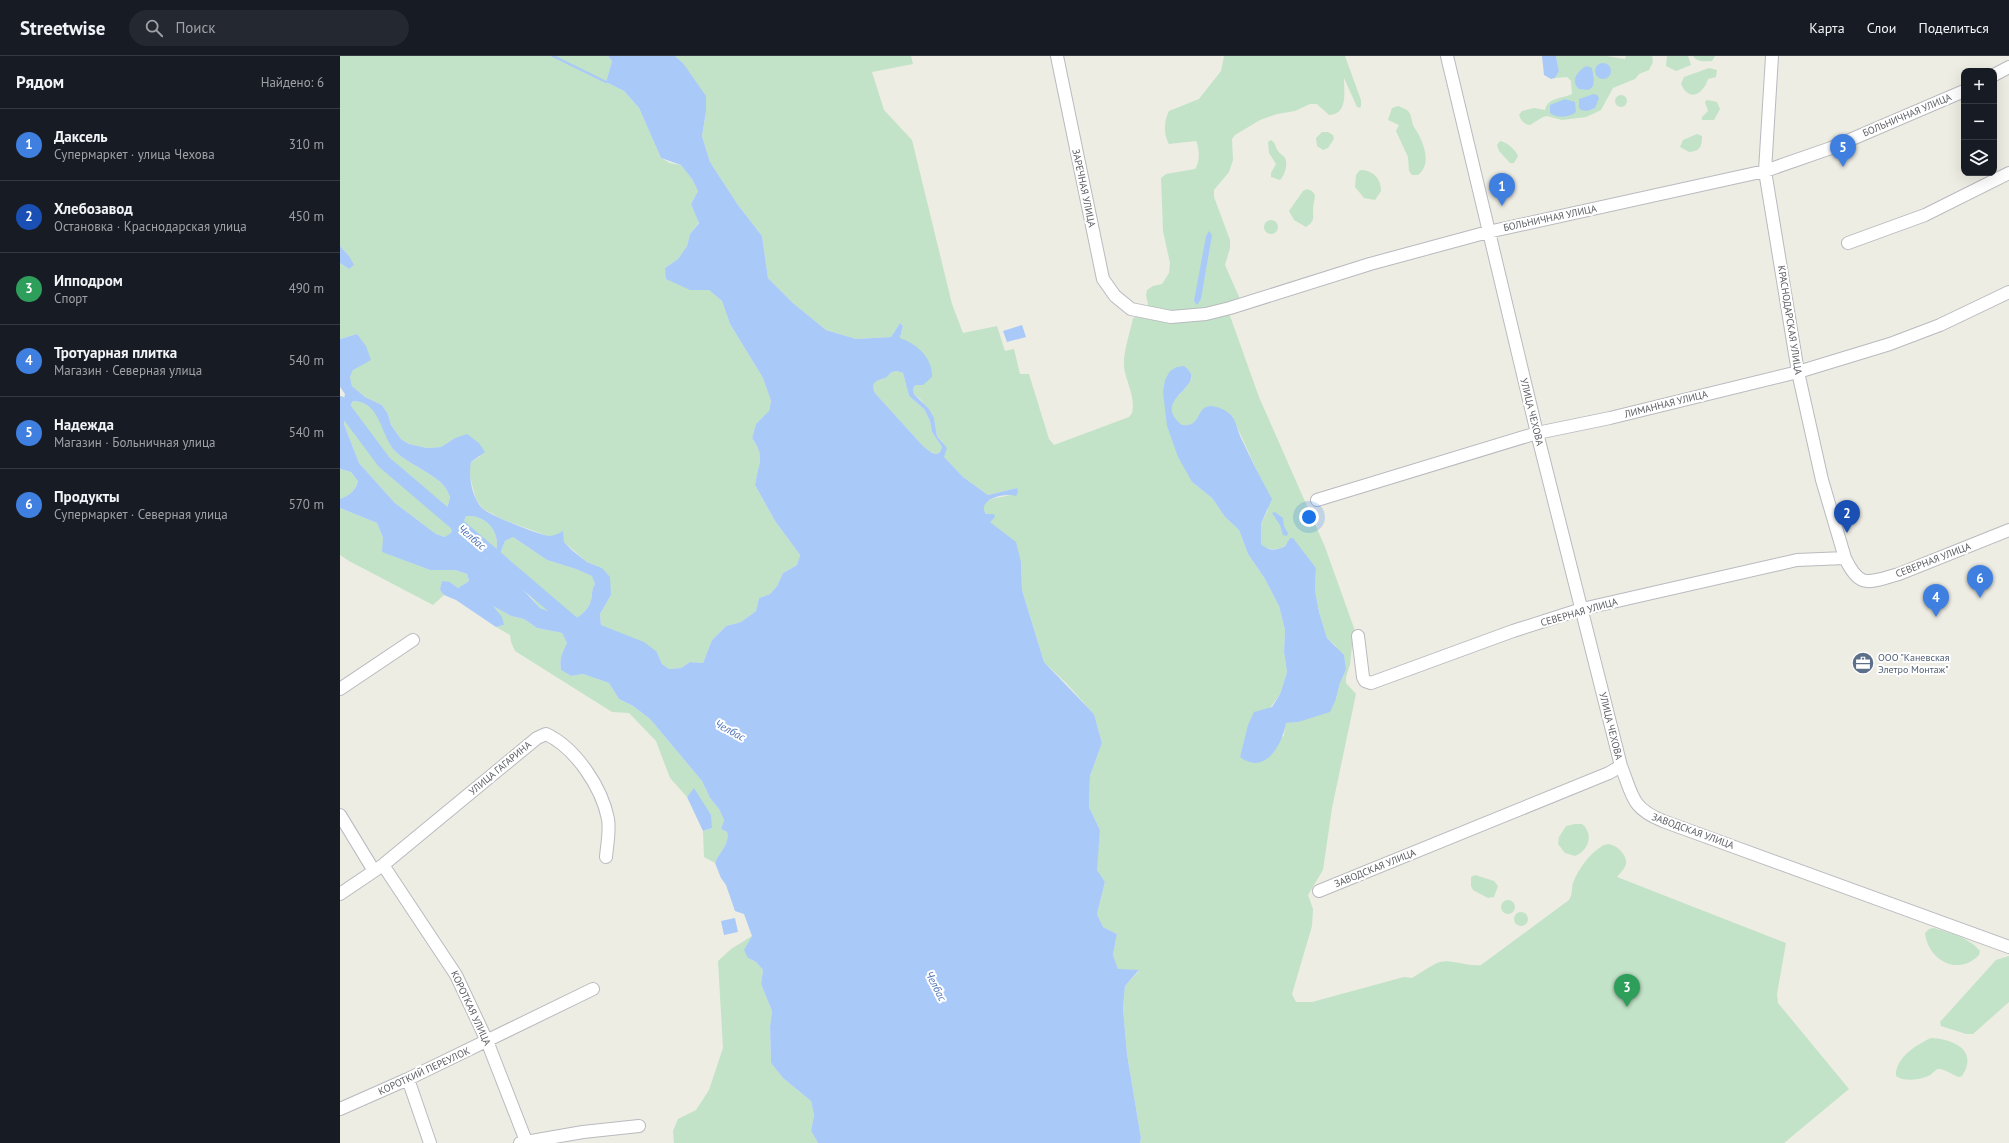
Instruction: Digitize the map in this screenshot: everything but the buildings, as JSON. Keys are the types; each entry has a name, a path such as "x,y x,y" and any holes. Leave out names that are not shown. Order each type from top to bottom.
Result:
{"street":[{"name":"ЗАРЕЧНАЯ УЛИЦА","path":"1056,56 1101,272 1106,285 1115,296 1131,309"},
{"name":"УЛИЦА ЧЕХОВА","path":"1447,56 1537,433 1621,766"},
{"name":"КРАСНОДАРСКАЯ УЛИЦА","path":"1772,56 1765,171 1798,372 1822,480 1845,558 1856,577"},
{"path":"1997,73 2009,67"},
{"name":"БОЛЬНИЧНАЯ УЛИЦА","path":"1131,309 1171,317 1206,314 1230,308 1370,264 1488,232 1765,171 1830,148 1961,92"},
{"path":"1848,243 1925,214 2009,173"},
{"name":"ЛИМАННАЯ УЛИЦА","path":"1317,500 1537,433 1610,418 1798,372 1890,344 1940,325 2009,292"},
{"name":"СЕВЕРНАЯ УЛИЦА","path":"1856,577 1864,581 1899,574 2009,530"},
{"name":"СЕВЕРНАЯ УЛИЦА","path":"1358,636 1363,677 1365,681 1371,683 1513,631 1582,609 1797,560 1845,558"},
{"path":"340,689 413,640"},
{"name":"УЛИЦА ГАГАРИНА","path":"340,894 379,868 536,738 546,734 555,738 589,772 601,796 608,821 606,857"},
{"name":"ЗАВОДСКАЯ УЛИЦА","path":"1319,891 1609,774 1621,766 1638,807 1647,814 2009,947"},
{"name":"КОРОТКАЯ УЛИЦА","path":"340,815 456,975 487,1041 523,1142"},
{"name":"КОРОТКИЙ ПЕРЕУЛОК","path":"340,1108 408,1079 593,989"},
{"path":"408,1079 430,1143"},
{"path":"523,1142 638,1126"}],"green space":[{"path":"340,56 608,56 612,61 606,82 624,91 639,108 661,158 670,163 681,165 692,179 698,191 691,204 699,222 690,234 687,246 678,259 665,268 690,290 709,290 722,301 730,324 763,378 771,401 769,412 756,424 752,438 760,456 755,485 775,521 800,555 797,565 783,573 777,586 770,594 759,598 756,611 741,622 726,626 712,640 703,663 690,662 681,668 669,669 662,664 657,652 601,625 600,614 611,595 602,568 587,562 564,542 504,520 483,509 476,499 469,471 471,462 481,456 455,438 441,447 427,448 409,444 401,439 391,425 388,414 382,405 365,397 352,386 350,377 353,370 357,334 340,339 340,263 349,269 349,256 340,246"},
{"path":"675,56 911,56 913,64 872,72 884,110 912,140 952,304 963,333 997,326 1005,351 1014,349 1020,374 1029,374 1049,439 1054,445 1129,417 1132,413 1133,402 1125,373 1124,361 1133,318 1138,316 1229,313 1259,397 1325,547 1354,628 1350,665 1346,677 1346,683 1356,694 1332,808 1323,870 1308,895 1313,909 1312,926 1292,994 1296,1002 1312,1002 1404,977 1412,978 1430,967 1445,961 1481,965 1569,900 1573,883 1582,866 1594,852 1608,844 1620,850 1626,860 1624,868 1617,877 1786,943 1777,994 1778,1003 1849,1089 1784,1143 1140,1143 1141,1138 1127,1054 1123,1008 1125,986 1139,971 1118,970 1113,955 1117,934 1103,927 1097,914 1105,882 1096,870 1100,830 1089,807 1090,776 1102,743 1094,714 1066,683 1044,662 1022,590 1021,562 989,522 990,515 986,514 984,509 984,505 987,502 996,498 1010,495 1017,488 988,495 963,477 943,457 942,441 937,436 934,418 921,400 914,394 913,388 916,385 900,338 903,326 900,323 891,337 856,339 826,330 793,303 768,278 762,236 738,205 710,162 702,136 706,112 683,63","holes":["1192,377 1172,405 1171,411 1174,418 1182,425 1190,425 1198,417 1232,416 1259,475 1268,510 1261,524 1261,544 1265,548 1280,548 1283,547 1290,538 1316,568 1315,590 1319,612 1327,638 1336,646 1346,670 1340,683 1336,699 1298,722 1285,723 1284,736 1240,757 1245,743 1280,694 1287,672 1284,652 1285,630 1279,606 1265,579 1248,554 1239,530 1225,517 1212,498 1192,482 1163,392"]},
{"path":"1224,56 1345,56 1361,100 1361,106 1360,108 1357,107 1344,78 1344,102 1339,111 1335,114 1329,115 1317,104 1310,104 1295,111 1277,114 1260,120 1235,135 1232,139 1233,160 1229,172 1214,190 1214,197 1230,240 1230,248 1225,265 1240,299 1221,305 1181,312 1149,309 1146,295 1147,290 1153,286 1162,284 1169,273 1170,263 1163,231 1161,178 1166,174 1195,169 1199,160 1196,141 1169,144 1165,132 1166,119 1169,111 1199,99 1221,71"},
{"path":"1556,56 1607,56 1625,59 1626,56 1652,56 1653,62 1649,70 1639,74 1635,79 1613,88 1601,110 1595,113 1586,117 1562,120 1547,116 1530,125 1526,124 1522,121 1519,115 1522,111 1534,108 1545,110 1552,101 1572,94 1571,81 1567,77 1555,78 1559,71"},
{"path":"1667,56 1688,56 1691,65 1676,71 1666,66"},
{"path":"1693,56 1715,56 1712,61 1699,61"},
{"path":"1709,68 1717,70 1716,77 1708,79 1703,89 1692,95 1684,90 1681,84 1684,77"},
{"path":"1621,95 1625,97 1627,101 1625,105 1621,107 1617,105 1615,101 1617,97"},
{"path":"1707,100 1717,102 1720,109 1714,120 1702,120 1702,117 1708,111 1705,102"},
{"path":"1398,106 1409,112 1414,127 1421,138 1426,158 1423,170 1418,175 1412,175 1409,171 1408,157 1396,131 1399,125 1388,120 1392,108"},
{"path":"1322,132 1328,132 1333,135 1334,139 1328,148 1323,150 1317,146 1316,138"},
{"path":"1697,134 1702,136 1700,148 1696,151 1689,152 1680,147 1683,140"},
{"path":"1271,140 1286,160 1286,169 1280,180 1271,177 1271,173 1276,164 1269,153 1268,142"},
{"path":"1500,141 1508,145 1517,154 1518,156 1514,163 1510,163 1499,151 1497,145"},
{"path":"1360,170 1369,171 1380,182 1381,191 1375,200 1364,198 1355,187 1356,175"},
{"path":"1307,189 1312,191 1315,195 1313,219 1306,227 1294,220 1289,211 1303,191"},
{"path":"1271,220 1276,222 1278,227 1276,232 1271,234 1266,232 1264,227 1266,222"},
{"path":"897,371 903,373 909,396 924,409 930,421 932,432 942,447 940,452 937,454 932,453 923,446 875,393 874,385 876,381 887,377 892,372"},
{"path":"353,401 363,403 370,407 375,413 386,437 396,452 435,478 445,487 450,497 447,509 453,532 445,537 436,534 395,503 359,463 344,424 346,413"},
{"path":"340,469 351,472 358,480 352,492 340,499"},
{"path":"340,508 377,523 383,538 383,552 430,570 455,570 467,574 469,581 458,588 450,582 440,590 444,595 433,605 349,561 340,555"},
{"path":"466,516 483,519 494,530 497,545 491,561 475,550 462,533 463,523"},
{"path":"513,537 547,560 593,576 595,584 591,600 589,606 583,613 575,619 563,617 540,608 529,595 500,570 500,554 505,541"},
{"path":"491,605 511,616 524,619 537,628 562,633 567,643 561,656 561,670 571,676 583,674 609,683 619,699 633,706 650,719 702,781 710,798 719,809 724,820 721,829 727,832 728,837 726,845 715,863 704,857 703,831 712,828 694,789 687,797 670,778 656,741 629,713 612,712 515,651 510,635 496,627 504,625"},
{"path":"1582,824 1586,828 1589,837 1587,846 1575,856 1565,853 1558,844 1559,837 1566,826"},
{"path":"1475,875 1494,881 1498,886 1494,897 1488,898 1473,890 1471,886 1471,877"},
{"path":"1508,900 1513,902 1515,907 1513,912 1508,914 1503,912 1501,907 1503,902"},
{"path":"1521,912 1526,914 1528,919 1526,924 1521,926 1516,924 1514,919 1516,914"},
{"path":"1934,928 1965,939 1976,946 1980,951 1979,955 1962,965 1953,965 1938,958 1927,943 1925,933 1929,929"},
{"path":"752,936 748,958 756,962 763,970 761,984 772,1011 770,1027 771,1063 783,1078 811,1101 814,1115 811,1131 818,1143 674,1143 673,1131 678,1119 696,1110 709,1090 723,1048 718,961 731,949"},
{"path":"2009,956 2009,1002 1973,1034 1966,1034 1941,1026 1940,1022 1996,960"},
{"path":"1931,1038 1948,1041 1961,1048 1967,1059 1966,1067 1962,1076 1959,1077 1938,1069 1929,1075 1916,1079 1907,1080 1896,1076 1899,1063 1903,1058 1913,1048"}],"water":[{"path":"608,56 675,56 683,63 706,96 706,112 702,136 710,162 738,205 762,236 768,278 793,303 826,330 856,339 891,337 900,323 903,326 900,338 912,344 923,353 932,370 932,377 923,385 916,385 913,388 914,394 929,409 934,418 937,436 947,448 944,457 963,477 988,495 1017,488 1018,492 1016,496 1006,495 994,498 985,504 984,509 986,514 994,514 995,517 990,522 1016,542 1021,562 1022,590 1044,662 1094,714 1102,743 1090,776 1089,807 1100,830 1097,870 1105,882 1097,914 1103,927 1117,934 1113,955 1118,969 1139,970 1125,986 1123,1008 1127,1054 1141,1138 1140,1143 818,1143 811,1131 814,1115 811,1101 783,1078 771,1063 770,1027 772,1011 761,984 763,970 756,962 748,958 744,950 752,936 744,914 735,911 726,885 721,878 715,863 726,845 728,837 727,832 721,829 724,820 719,809 710,798 702,781 650,719 633,706 619,699 609,683 583,674 571,676 561,670 561,656 567,643 562,633 537,628 524,619 511,616 493,606 502,617 504,625 496,627 456,600 444,595 440,590 442,581 450,582 458,588 469,581 467,574 455,570 430,570 382,552 383,538 377,523 340,508 340,499 352,492 358,481 351,472 340,469 340,405 343,404 345,394 340,387 340,339 357,334 366,346 371,360 353,370 350,377 352,386 365,397 382,405 388,414 391,425 401,439 409,444 427,448 441,447 455,438 467,434 479,443 485,452 471,462 470,474 476,499 483,509 495,516 538,533 551,536 563,531 564,542 573,551 587,562 602,568 610,577 611,595 600,614 601,625 644,642 657,652 662,664 669,669 681,668 690,662 703,663 712,640 726,626 741,622 756,611 759,598 770,594 777,586 783,573 797,565 800,555 775,521 755,485 760,456 752,438 756,424 769,411 771,401 763,378 730,324 722,301 709,290 690,290 666,279 665,268 678,259 687,246 690,234 699,223 691,204 698,191 692,179 681,165 661,158 639,108 624,91 606,82 612,61","holes":["897,371 903,373 909,396 924,409 930,421 932,432 942,447 940,452 937,454 932,453 923,446 875,393 874,385 876,381 887,377 892,372","353,401 370,407 379,420 390,445 396,452 435,478 444,486 450,497 447,509 452,532 445,537 436,534 395,503 359,463 344,424 346,413","466,516 483,519 494,530 497,545 491,561 485,558 483,549 472,545 465,537 463,533","513,537 547,560 576,569 592,576 595,584 592,598 587,609 575,619 563,617 540,608 516,582 500,570 500,554 505,541"]},
{"path":"1542,56 1556,56 1559,71 1555,78 1551,79 1544,75"},
{"path":"1600,63 1606,63 1611,68 1609,77 1606,79 1600,79 1595,74 1595,68"},
{"path":"1587,66 1592,68 1594,80 1593,86 1589,90 1579,89 1575,82 1576,76 1578,72"},
{"path":"1594,94 1599,98 1595,108 1587,111 1581,110 1579,108 1579,99"},
{"path":"1565,99 1575,102 1576,112 1563,117 1550,113 1550,105"},
{"path":"1209,231 1212,235 1201,299 1197,305 1194,301 1206,236"},
{"path":"340,246 349,256 354,265 349,269 340,263"},
{"path":"1022,325 1026,337 1007,342 1003,331"},
{"path":"1184,366 1191,373 1191,380 1175,400 1172,407 1173,416 1182,425 1188,425 1196,420 1205,407 1210,406 1224,410 1233,417 1245,446 1272,499 1261,524 1261,544 1270,549 1279,549 1285,546 1290,538 1293,538 1316,568 1315,590 1319,612 1327,638 1344,655 1346,670 1330,712 1298,722 1286,723 1281,740 1271,755 1257,763 1249,762 1240,757 1248,725 1254,712 1272,707 1280,694 1287,672 1284,652 1285,630 1279,606 1265,579 1248,554 1239,530 1225,517 1212,498 1192,482 1178,457 1167,426 1163,392 1165,380 1170,371 1177,367"},
{"path":"1275,512 1283,518 1284,526 1288,533 1287,536 1283,535 1280,525 1272,513"},
{"path":"694,788 711,815 712,828 703,831 687,797"},
{"path":"735,918 738,932 724,935 721,921"}],"waterway":[{"path":"553,56 606,82"},
{"name":"Челбас","path":"340,403 384,462 582,631"}],"place":[{"name":"Надежда","path":"1843,167"},
{"name":"Даксель","path":"1502,206"},
{"name":"Хлебозавод","path":"1847,533"},
{"name":"Продукты","path":"1980,598"},
{"name":"Тротуарная плитка","path":"1936,617"},
{"name":"ООО \"Каневская Элетро Монтаж\"","path":"1863,663"},
{"name":"Ипподром","path":"1627,1007"}]}
